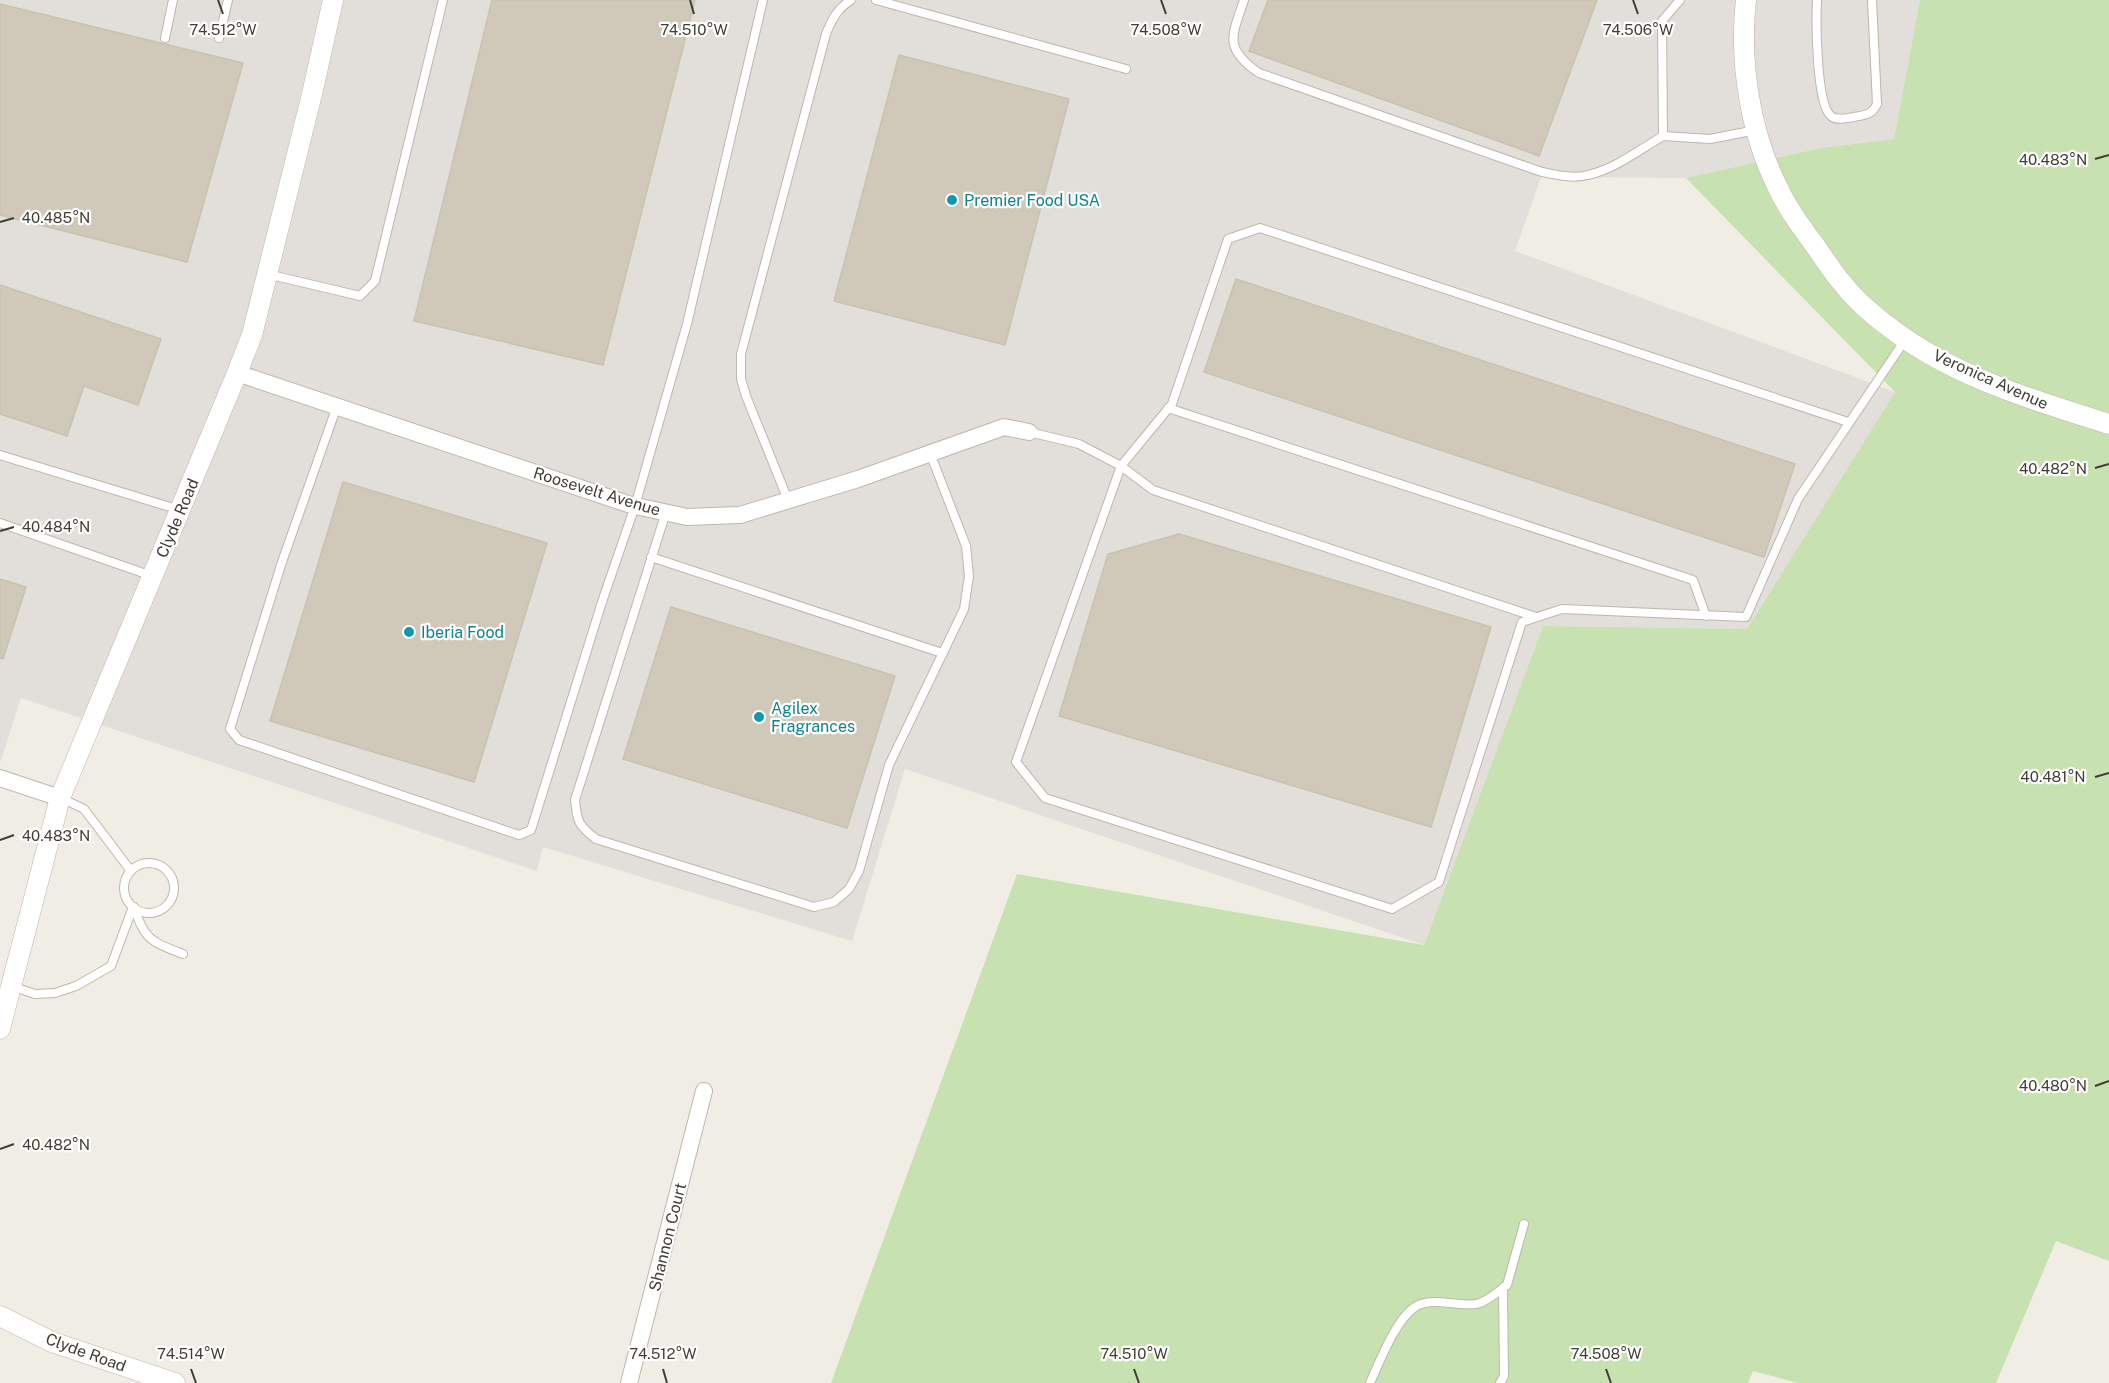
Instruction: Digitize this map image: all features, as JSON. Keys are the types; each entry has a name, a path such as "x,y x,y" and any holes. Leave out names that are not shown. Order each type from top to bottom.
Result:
{"street":[{"name":"Clyde Road","path":"0,1029 60,798 252,335 333,0"},
{"name":"Veronica Avenue","path":"1746,0 1746,73 1756,130 1776,186 1798,223 1843,285 1876,316 1906,339 1950,364 2032,400 2109,424"},
{"name":"Roosevelt Avenue","path":"237,373 635,506 687,517 740,515 858,479 1004,427 1029,432"},
{"path":"0,778 60,798"},
{"name":"Shannon Court","path":"629,1383 704,1091"},
{"name":"Clyde Road","path":"0,1316 52,1342 175,1383"}],"lane":[{"path":"165,38 173,0"},
{"path":"219,38 228,0"},
{"path":"267,274 360,296 375,281 443,0"},
{"path":"337,406 282,562 230,729 239,740 497,827 519,834 531,830 602,602 635,506 687,324 763,0"},
{"path":"788,500 746,396 741,379 741,354 826,34 833,16 851,0"},
{"path":"876,0 1126,69"},
{"path":"1244,0 1233,32 1234,49 1245,63 1258,73 1542,172 1565,176 1587,176 1611,167 1663,136 1710,139 1756,130"},
{"path":"1663,136 1662,21 1680,0"},
{"path":"1817,0 1815,29 1825,108 1831,116 1839,119 1866,115 1873,112 1877,105 1872,0"},
{"path":"1848,423 1260,228 1228,239 1172,404 1121,466 1016,762 1045,798 1392,909 1439,882 1522,622 1562,609 1746,617 1798,499 1906,339"},
{"path":"1168,408 1692,580 1706,616"},
{"path":"1029,432 1079,444 1121,466 1153,490 1536,617"},
{"path":"666,512 576,800 576,815 581,827 596,839 814,907 834,902 849,889 859,871 889,765 964,609 969,576 966,546 930,453"},
{"path":"0,455 180,510"},
{"path":"0,523 153,576"},
{"path":"651,558 942,653"},
{"path":"60,798 84,809 131,871"},
{"path":"134,907 141,911 157,911 170,902 174,886 172,878 161,866 145,863 131,871 126,878 125,894 134,907 140,929 156,944 183,954"},
{"path":"11,986 35,994 55,993 76,986 111,966 134,907"},
{"path":"1370,1383 1386,1347 1405,1317 1415,1307 1438,1303 1478,1304 1507,1285 1524,1224"},
{"path":"1500,1383 1504,1376 1503,1288"}],"shaded area":[{"path":"0,0 1920,0 1894,139 1821,148 1686,178 1541,177 1515,251 1895,392 1747,629 1543,626 1424,945 905,769 852,941 543,847 537,871 21,698 0,763"}],"green space":[{"path":"1920,0 2109,0 2109,1261 2056,1241 1996,1383 1798,1383 1753,1371 1748,1383 831,1383 1017,874 1424,945 1543,626 1747,629 1895,392 1686,178 1821,148 1894,139"}],"building":[{"path":"492,0 695,0 603,365 414,321"},
{"path":"1268,0 1597,0 1539,156 1249,51"},
{"path":"0,4 243,63 187,262 0,215"},
{"name":"Premier Food USA","path":"899,55 1069,99 1005,345 834,301"},
{"path":"1236,279 1795,464 1764,557 1204,372"},
{"path":"0,285 161,339 138,405 84,386 67,436 0,414"},
{"name":"Iberia Food","path":"343,482 547,543 474,782 270,721"},
{"path":"1179,534 1491,627 1431,827 1059,716 1108,554"},
{"path":"0,579 26,587 3,659 0,658"},
{"name":"Agilex Fragrances","path":"671,607 895,676 847,828 623,759"}],"place":[{"name":"Premier Food USA","path":"952,200"},
{"name":"Iberia Food","path":"409,632"},
{"name":"Agilex Fragrances","path":"759,717"}]}
